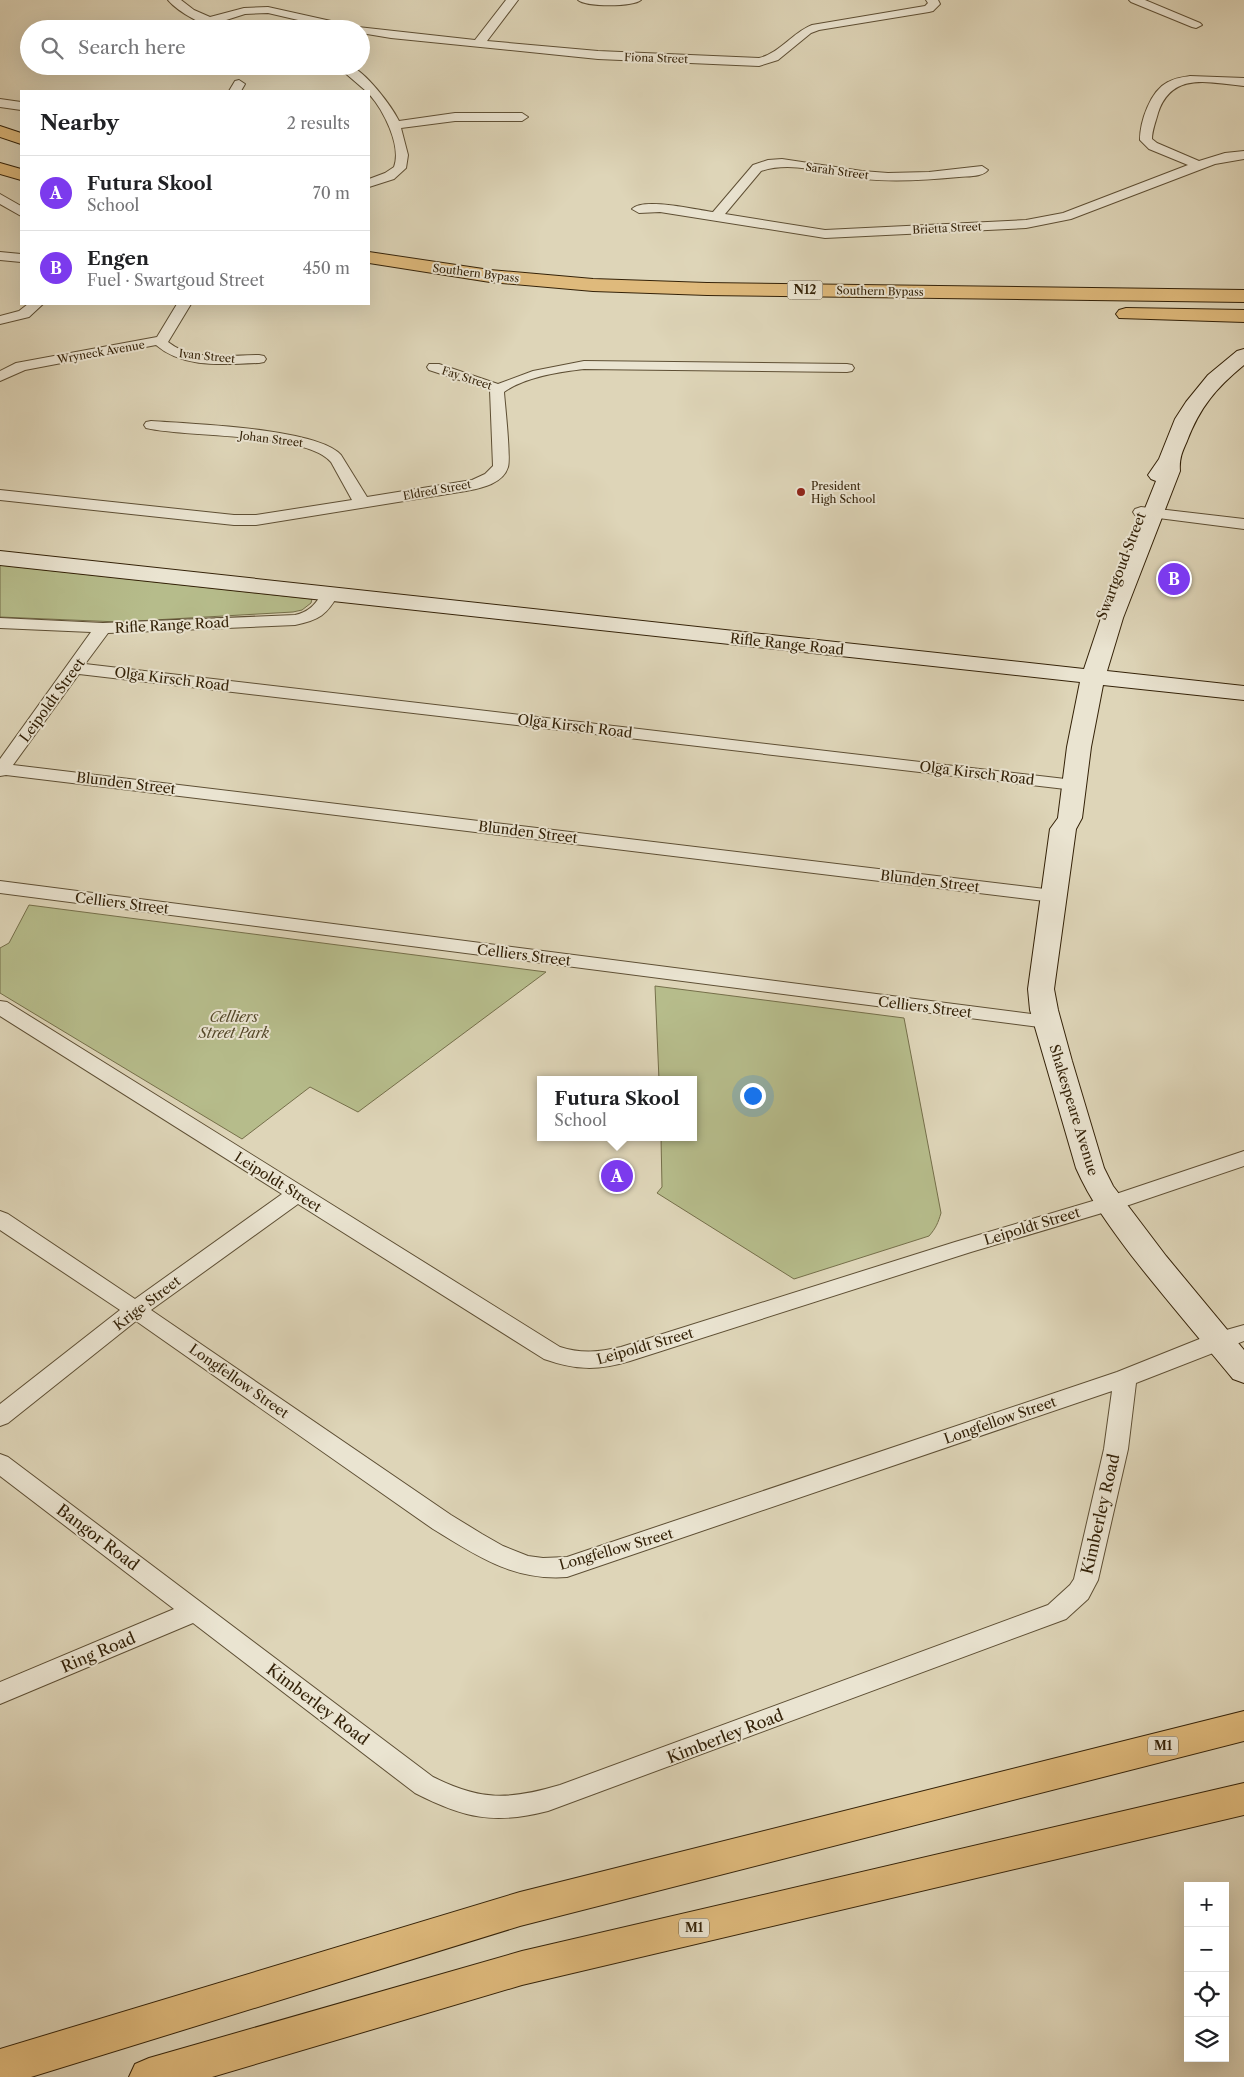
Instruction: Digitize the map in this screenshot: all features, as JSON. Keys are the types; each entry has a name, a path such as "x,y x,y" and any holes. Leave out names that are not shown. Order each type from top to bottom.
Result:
{"highway":[{"path":"0,131 20,139"},
{"path":"0,168 20,175"},
{"path":"0,182 20,188"},
{"path":"370,250 490,276"},
{"name":"Southern Bypass","path":"370,257 490,276 593,285 658,288 1244,296"},
{"name":"Southern Bypass","path":"468,291 628,304"},
{"name":"Southern Bypass","path":"655,305 838,309"},
{"path":"1106,313 1244,316"},
{"name":"M1","path":"0,2068 520,1909 1244,1726"},
{"name":"M1","path":"150,2077 522,1968 1244,1799"}],"street":[{"path":"174,0 182,8 207,20"},
{"path":"478,44 512,0"},
{"path":"584,0 616,2 635,0"},
{"name":"Fiona Street","path":"370,32 391,36 598,55 759,62 774,58 811,29 929,9 934,4 932,0"},
{"path":"1135,0 1196,25"},
{"path":"212,20 244,11 268,10 313,20"},
{"path":"353,75 370,90"},
{"path":"1198,165 1153,146 1146,140 1146,134 1161,94 1168,87 1188,80 1244,82"},
{"path":"370,90 382,101 388,112 402,149 402,165 392,175 370,183"},
{"path":"0,103 20,106"},
{"path":"393,126 455,117 522,117"},
{"name":"Brietta Street","path":"639,209 660,208 825,234 1036,223 1071,215 1198,165 1225,157 1244,155"},
{"name":"Sarah Street","path":"716,217 757,168 767,163 790,164 877,176 940,174 982,170"},
{"path":"0,198 20,211"},
{"path":"0,256 20,258"},
{"path":"0,320 24,314 35,305"},
{"name":"Wryneck Avenue","path":"0,377 21,366 159,341 167,335 183,305"},
{"name":"Ivan Street","path":"159,341 170,352 178,354 209,358 259,359"},
{"name":"Swartgoud Street","path":"1086,676 1112,618 1147,512 1170,471 1169,460 1185,418 1215,379 1244,355"},
{"path":"500,389 557,368 575,365 847,368"},
{"name":"Fay Street","path":"434,367 500,389"},
{"name":"Eldred Street","path":"0,495 246,520 277,518 466,486 494,476 501,466 496,402 500,389"},
{"name":"Johan Street","path":"151,425 290,440 318,446 333,455 362,503"},
{"path":"1147,512 1244,524"},
{"name":"Rifle Range Road","path":"0,558 1244,693"},
{"name":"Rifle Range Road","path":"0,622 103,628 295,620 309,617 320,611 331,593"},
{"name":"Leipoldt Street","path":"1,770 103,628"},
{"name":"Olga Kirsch Road","path":"75,668 1068,784"},
{"name":"Shakespeare Avenue","path":"1086,676 1079,747 1068,784 1070,818 1063,830 1042,989 1047,1022 1090,1168 1108,1203 1155,1264 1232,1337 1244,1371"},
{"name":"Blunden Street","path":"1,770 1053,896"},
{"name":"Celliers Street","path":"0,887 1047,1022"},
{"name":"Leipoldt Street","path":"0,1007 552,1353 579,1361 590,1361 622,1355 1108,1203 1244,1158"},
{"name":"Krige Street","path":"0,1417 135,1310 297,1194"},
{"name":"Longfellow Street","path":"0,1219 464,1536 508,1559 528,1566 548,1568 567,1567 605,1555 1124,1378 1232,1337"},
{"name":"Kimberley Road","path":"196,1611 424,1785 456,1800 480,1806 508,1807 541,1802 652,1763 1057,1612 1079,1592 1086,1580 1116,1449 1124,1378"},
{"name":"Bangor Road","path":"0,1463 196,1611"},
{"name":"Ring Road","path":"0,1692 196,1611"}],"green space":[{"path":"0,565 312,599 311,603 302,610 293,612 119,622 0,617"},
{"name":"Celliers Street Park","path":"29,905 546,972 358,1112 310,1087 242,1139 0,993 0,948 9,943"},
{"path":"655,986 904,1018 941,1213 936,1225 929,1236 794,1279 657,1193 662,1187 661,1141 697,1141 697,1076 659,1076"}],"place":[{"name":"President High School","path":"801,492"},
{"name":"Engen","path":"1174,579"},
{"name":"Futura Skool","path":"617,1176"}]}
